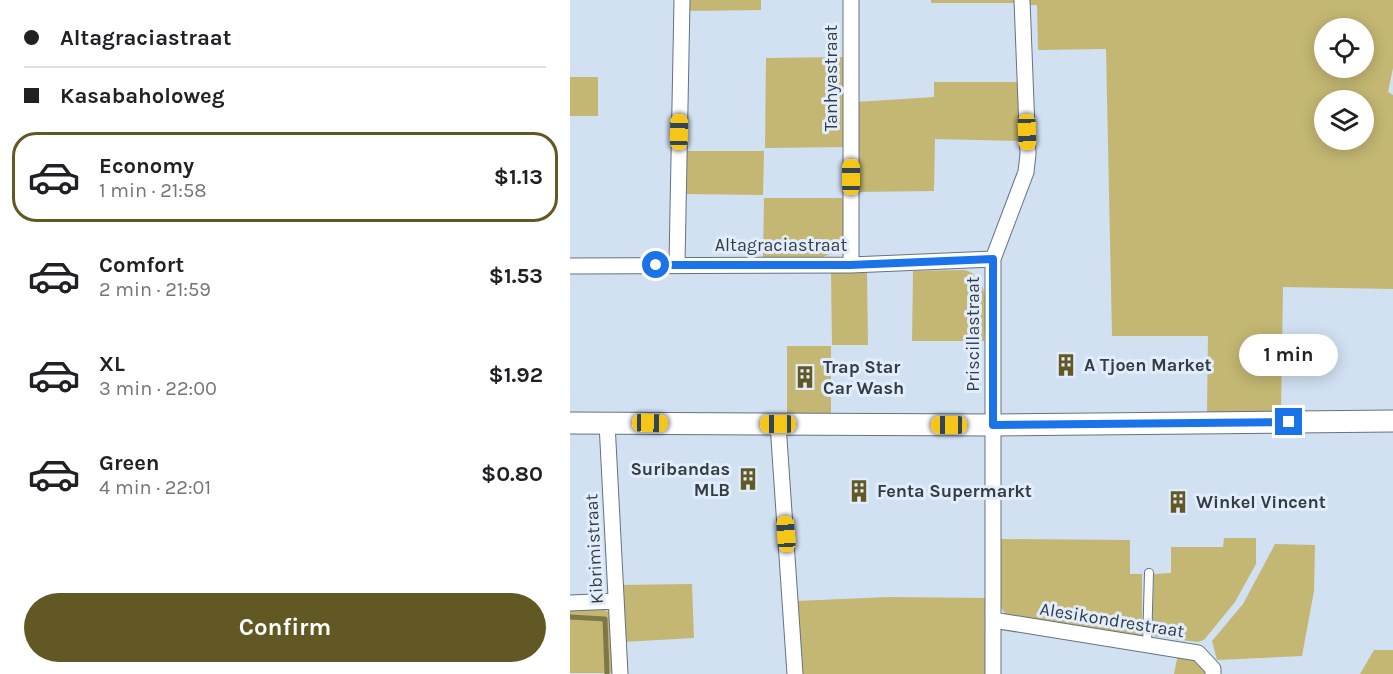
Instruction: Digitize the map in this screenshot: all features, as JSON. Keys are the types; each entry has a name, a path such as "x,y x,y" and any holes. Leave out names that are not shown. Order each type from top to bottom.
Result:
{"street":[{"path":"677,264 682,0"},
{"name":"Tanhyastraat","path":"850,265 851,0"},
{"name":"Priscillastraat","path":"993,674 993,259 1026,172 1022,0"},
{"name":"Altagraciastraat","path":"570,266 850,265 993,259"},
{"path":"570,423 993,425 1393,421"},
{"name":"Kibrimistraat","path":"607,423 620,674"},
{"path":"778,424 795,674"},
{"path":"570,603 616,602"},
{"name":"Alesikondrestraat","path":"993,620 1198,653 1213,669 1213,674"}],"lane":[{"path":"1147,645 1149,573"}],"shaded area":[{"path":"688,0 761,0 761,10 689,11"},
{"path":"931,0 1016,0 1016,3 931,3"},
{"path":"1029,0 1393,0 1393,68 1388,92 1393,95 1393,289 1283,287 1281,412 1207,413 1208,336 1112,336 1106,49 1038,50 1037,5 1029,5"},
{"path":"844,57 844,147 765,148 766,58"},
{"path":"570,77 598,77 598,116 570,116"},
{"path":"934,82 1019,82 1021,141 935,139 934,191 856,192 856,102 934,97"},
{"path":"684,151 764,151 763,195 684,194"},
{"path":"764,198 845,198 844,233 837,251 823,257 763,258"},
{"path":"965,270 974,274 984,290 986,311 984,341 912,341 913,271"},
{"path":"831,273 867,273 868,345 832,345"},
{"path":"787,346 831,346 831,416 787,416"},
{"path":"1224,538 1256,538 1256,564 1235,602 1204,640 1197,642 1152,636 1154,574 1171,573 1171,547 1223,547"},
{"path":"1000,539 1130,540 1130,574 1142,574 1142,636 1009,619 1000,606"},
{"path":"1275,544 1315,545 1314,591 1302,656 1217,660 1212,641 1243,604"},
{"path":"692,584 694,638 623,642 620,585"},
{"path":"888,597 989,598 989,674 801,674 796,601"},
{"path":"570,608 601,608 611,613 614,673 570,673"},
{"path":"1374,650 1393,650 1393,674 1360,674"},
{"path":"1178,654 1193,659 1207,674 1174,674"}],"waterway":[{"path":"570,617 605,619 607,674"}],"place":[{"name":"A Tjoen Market","path":"1066,365"},
{"name":"Trap Star Car Wash","path":"805,377"},
{"name":"Suribandas MLB","path":"748,479"},
{"name":"Fenta Supermarkt","path":"859,491"},
{"name":"Winkel Vincent","path":"1178,502"}],"route":[{"path":"656,265 850,265 993,259 993,425 1289,422"}]}
